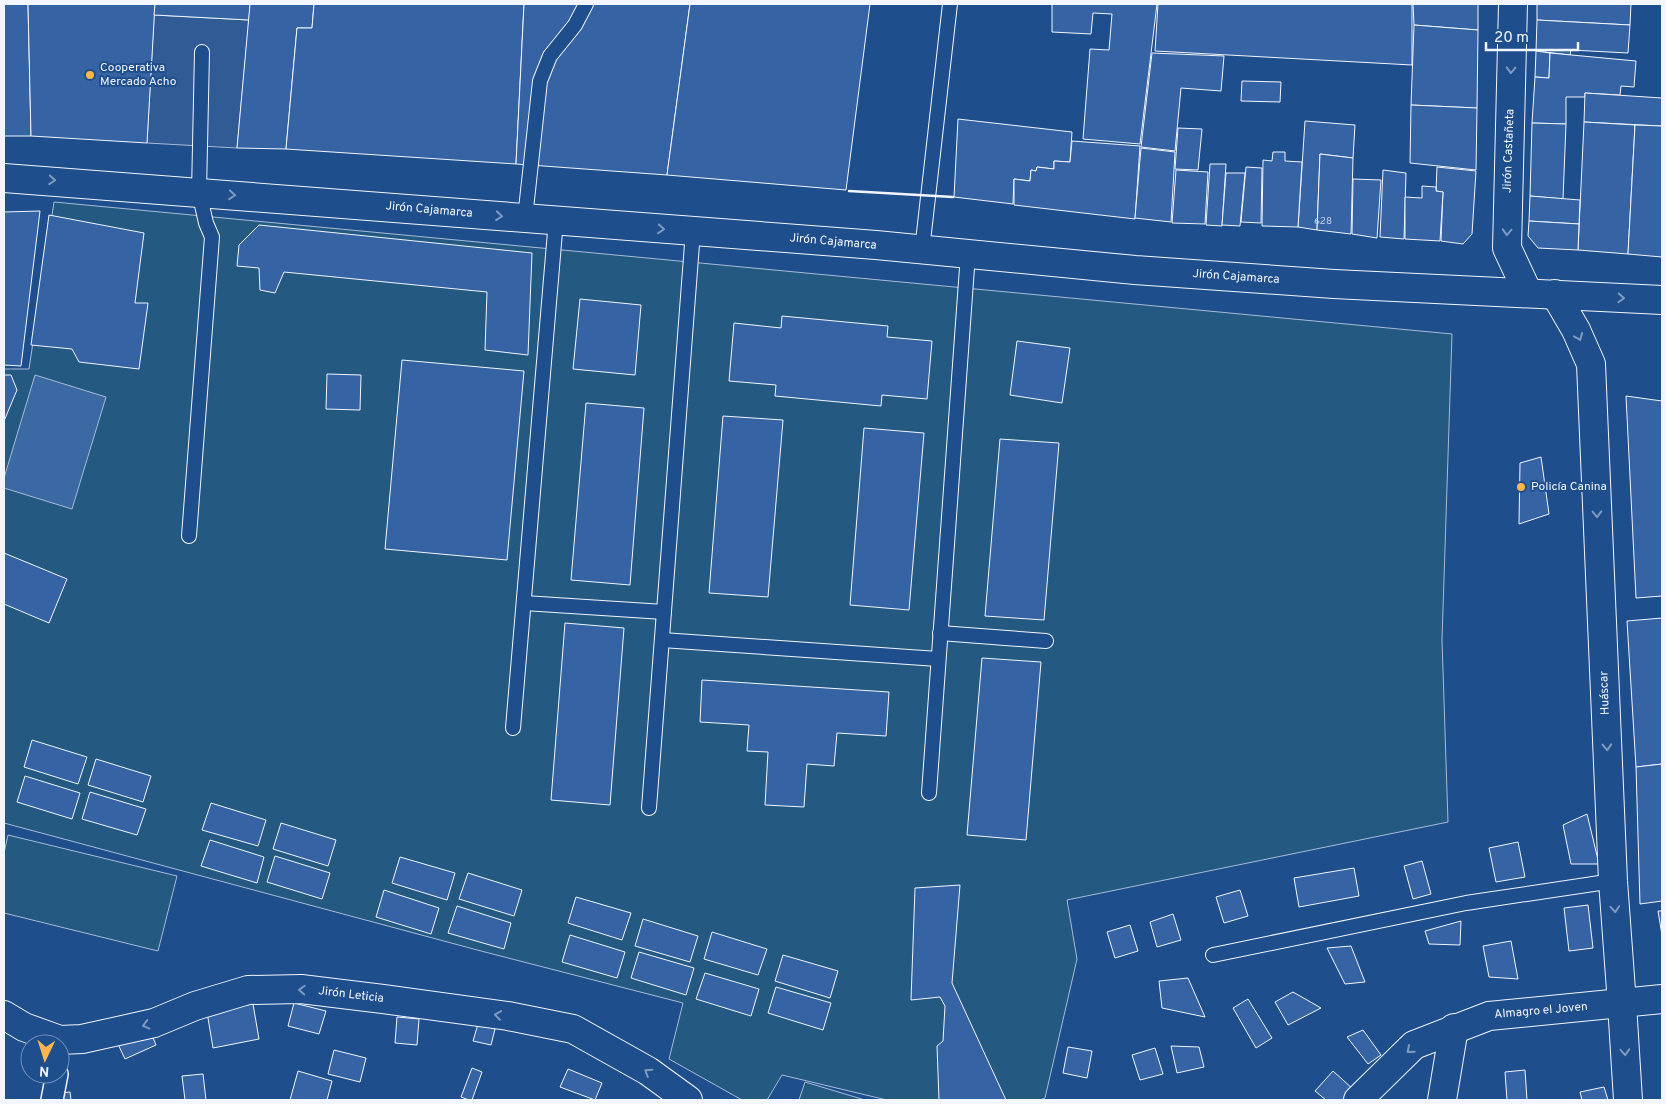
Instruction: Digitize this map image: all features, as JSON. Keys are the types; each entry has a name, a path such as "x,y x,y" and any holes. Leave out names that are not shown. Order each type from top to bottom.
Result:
{"street":[{"name":"Jirón Castañeta","path":"1513,4 1506,248 1528,293"},
{"name":"Jirón Cajamarca","path":"4,178 693,231 1215,276 1662,300"},
{"name":"Huáscar","path":"1555,294 1576,330 1590,364 1613,881 1628,1100"},
{"name":"Jirón Leticia","path":"70,1040 110,1034 154,1023 195,1006 248,990 302,990 508,1016 573,1029 648,1072 688,1100"},
{"name":"Almagro el Joven","path":"1358,1100 1414,1045 1488,1016 1662,999"},
{"name":"Jirón Leticia","path":"4,1015 41,1034"},
{"path":"1442,1100 1454,1028"},
{"path":"52,1100 55,1084"}],"lane":[{"path":"525,218 540,81 550,56 575,25 586,4"},
{"path":"922,250 950,4"},
{"path":"189,536 212,237 206,223 199,192 202,52"},
{"path":"514,728 556,220"},
{"path":"649,808 693,231"},
{"path":"929,792 968,254"},
{"path":"524,603 664,612"},
{"path":"940,633 1046,641"},
{"path":"662,640 938,659"},
{"path":"1213,955 1466,903 1613,881"}],"shaded area":[{"path":"154,15 249,20 237,148 147,143"},
{"path":"54,202 1452,334 1442,640 1448,822 1067,900 1077,959 1045,1098 1040,1100 887,1100 782,1075 767,1100 742,1100 669,1059 683,1003 4,823 4,369 29,369"},
{"path":"35,375 106,397 72,509 4,488 4,478"},
{"path":"8,835 177,876 158,951 4,913 4,853"},
{"path":"805,1082 865,1100 799,1100"}],"building":[{"path":"4,4 28,4 31,136 4,136"},
{"name":"Cooperativa Mercado Acho","path":"28,4 155,4 147,143 31,136"},
{"path":"155,4 250,4 249,20 154,15"},
{"path":"250,4 314,4 312,28 297,28 286,149 237,148"},
{"path":"314,4 524,4 516,164 286,149 297,28 312,28"},
{"path":"524,4 690,4 667,175 516,164"},
{"path":"690,4 870,4 846,190 667,175"},
{"path":"1052,4 1157,4 1140,144 1083,139 1090,49 1109,50 1112,14 1093,13 1091,34 1052,32"},
{"path":"1158,4 1412,4 1412,65 1155,51"},
{"path":"1413,4 1478,4 1478,30 1414,25"},
{"path":"1537,4 1631,4 1630,25 1537,20"},
{"path":"1537,20 1630,25 1628,53 1571,50 1570,55 1536,51"},
{"path":"1414,25 1478,30 1477,108 1411,105"},
{"path":"1536,51 1550,53 1549,78 1535,77"},
{"path":"1152,53 1224,56 1221,91 1181,88 1175,151 1141,147"},
{"path":"1550,53 1636,61 1634,87 1621,86 1620,95 1585,93 1585,97 1566,97 1566,124 1532,123 1535,77 1549,78"},
{"path":"1242,81 1281,82 1280,102 1241,101"},
{"path":"1585,93 1662,98 1662,126 1584,122"},
{"path":"1411,105 1477,108 1476,170 1410,163"},
{"path":"958,119 1072,132 1070,162 1054,161 1054,169 1037,167 1036,171 1031,170 1030,181 1014,179 1013,204 954,197"},
{"path":"1305,121 1355,125 1353,158 1320,154 1317,230 1298,227"},
{"path":"1584,122 1635,125 1628,254 1578,250"},
{"path":"1532,123 1566,124 1563,199 1530,196"},
{"path":"1635,125 1662,126 1662,257 1628,254"},
{"path":"1178,128 1202,129 1198,170 1175,169"},
{"path":"1072,141 1140,146 1135,219 1014,205 1014,179 1030,181 1031,170 1036,171 1037,167 1054,169 1054,161 1070,162"},
{"path":"1141,148 1175,152 1171,222 1135,218"},
{"path":"1273,152 1285,152 1285,161 1302,162 1298,227 1262,226 1263,160 1272,161"},
{"path":"1320,154 1353,158 1351,234 1317,230"},
{"path":"1210,164 1226,164 1222,226 1206,225"},
{"path":"1246,167 1262,168 1261,223 1241,222"},
{"path":"1437,167 1476,171 1472,234 1463,244 1441,241 1443,192 1436,191"},
{"path":"1176,170 1208,172 1205,224 1172,223"},
{"path":"1383,170 1406,173 1404,239 1380,237"},
{"path":"1226,173 1245,173 1240,226 1222,225"},
{"path":"1353,179 1381,180 1377,238 1352,234"},
{"path":"1422,186 1436,187 1436,191 1443,192 1440,241 1405,239 1405,197 1422,198"},
{"path":"1530,196 1580,200 1579,224 1529,221"},
{"path":"40,211 21,366 4,365 4,212"},
{"path":"49,215 144,233 135,303 148,303 139,369 79,362 72,349 31,345"},
{"path":"1529,221 1579,224 1578,250 1538,248 1528,236"},
{"path":"259,225 532,253 528,355 485,350 487,292 284,272 275,293 260,290 259,268 237,266 239,245"},
{"path":"580,299 641,305 635,375 573,369"},
{"path":"782,316 888,326 887,337 932,341 927,399 882,395 881,406 775,396 776,385 729,381 734,323 781,328"},
{"path":"1017,341 1070,348 1062,403 1010,395"},
{"path":"402,360 524,371 507,560 385,549"},
{"path":"327,374 361,375 360,410 326,409"},
{"path":"4,375 11,375 17,390 4,421"},
{"path":"1626,396 1662,401 1662,596 1636,598"},
{"path":"586,403 644,408 630,585 571,580"},
{"path":"723,416 783,420 768,597 709,593"},
{"path":"864,428 924,433 909,610 850,605"},
{"path":"1000,439 1059,443 1044,620 985,616"},
{"path":"1541,457 1549,514 1519,524 1520,463"},
{"path":"4,553 67,579 49,623 4,604"},
{"path":"1662,618 1662,764 1636,767 1627,621"},
{"path":"565,623 624,628 610,805 551,800"},
{"path":"982,658 1041,662 1026,840 967,835"},
{"path":"702,680 889,692 886,736 837,733 834,766 807,764 804,807 765,805 768,752 747,751 749,725 700,722"},
{"path":"32,740 87,757 78,784 24,767"},
{"path":"96,759 151,776 143,802 88,785"},
{"path":"1662,764 1662,901 1640,904 1636,767"},
{"path":"25,776 80,793 72,819 17,802"},
{"path":"90,792 146,809 137,835 82,819"},
{"path":"211,803 266,820 258,846 202,830"},
{"path":"1587,814 1599,864 1571,864 1563,825"},
{"path":"281,823 336,840 328,866 273,849"},
{"path":"210,840 264,857 257,883 201,866"},
{"path":"1518,842 1525,877 1496,882 1489,848"},
{"path":"275,856 330,873 322,899 267,882"},
{"path":"400,857 455,873 447,900 392,883"},
{"path":"1422,861 1431,894 1413,899 1404,866"},
{"path":"1354,868 1359,896 1299,907 1294,878"},
{"path":"468,873 522,890 514,916 459,899"},
{"path":"960,885 952,983 1006,1100 939,1100 937,1046 943,1041 945,1006 940,997 911,1000 915,888"},
{"path":"384,890 439,908 431,934 376,917"},
{"path":"1240,890 1248,916 1224,923 1216,897"},
{"path":"576,897 631,913 622,940 568,923"},
{"path":"1588,905 1593,948 1569,951 1564,908"},
{"path":"457,906 511,923 504,949 448,933"},
{"path":"1658,911 1662,911 1662,935"},
{"path":"1173,914 1181,940 1157,947 1150,922"},
{"path":"643,919 698,936 690,962 635,946"},
{"path":"1461,921 1460,945 1429,944 1425,931"},
{"path":"1130,925 1138,951 1115,958 1107,932"},
{"path":"712,932 767,949 758,975 704,959"},
{"path":"570,935 625,952 617,978 562,962"},
{"path":"1511,941 1518,979 1489,977 1483,946"},
{"path":"1351,946 1365,982 1345,984 1327,948"},
{"path":"639,952 694,968 686,995 631,978"},
{"path":"783,955 838,971 830,998 775,981"},
{"path":"705,973 759,989 751,1016 696,999"},
{"path":"1188,978 1205,1017 1162,1008 1159,981"},
{"path":"776,987 831,1003 823,1030 768,1013"},
{"path":"1293,992 1321,1008 1288,1025 1275,1002"},
{"path":"1248,999 1272,1038 1256,1048 1233,1008"},
{"path":"294,1003 326,1011 319,1034 288,1026"},
{"path":"253,1004 259,1039 213,1048 207,1012"},
{"path":"397,1017 419,1019 417,1045 395,1043"},
{"path":"478,1024 495,1029 491,1045 473,1041"},
{"path":"148,1025 156,1045 125,1059 116,1040"},
{"path":"1363,1030 1381,1055 1368,1064 1347,1037"},
{"path":"1171,1046 1199,1047 1204,1067 1177,1073"},
{"path":"1068,1047 1092,1051 1087,1078 1063,1073"},
{"path":"1155,1048 1163,1074 1140,1080 1132,1055"},
{"path":"334,1050 366,1058 360,1082 328,1074"},
{"path":"472,1068 482,1072 472,1100 469,1100 461,1097"},
{"path":"568,1069 602,1083 595,1100 560,1087"},
{"path":"1525,1070 1527,1100 1507,1100 1505,1072"},
{"path":"298,1071 332,1081 327,1100 290,1100"},
{"path":"1333,1071 1354,1090 1344,1100 1326,1100 1315,1091"},
{"path":"203,1074 206,1100 185,1100 182,1076"},
{"path":"1604,1087 1608,1100 1582,1100 1580,1092"},
{"path":"70,1092 71,1100 49,1100 49,1094"}],"wall":[{"path":"849,191 953,197"}],"place":[{"name":"Cooperativa Mercado Acho","path":"90,75"},
{"name":"Policía Canina","path":"1521,487"}]}
